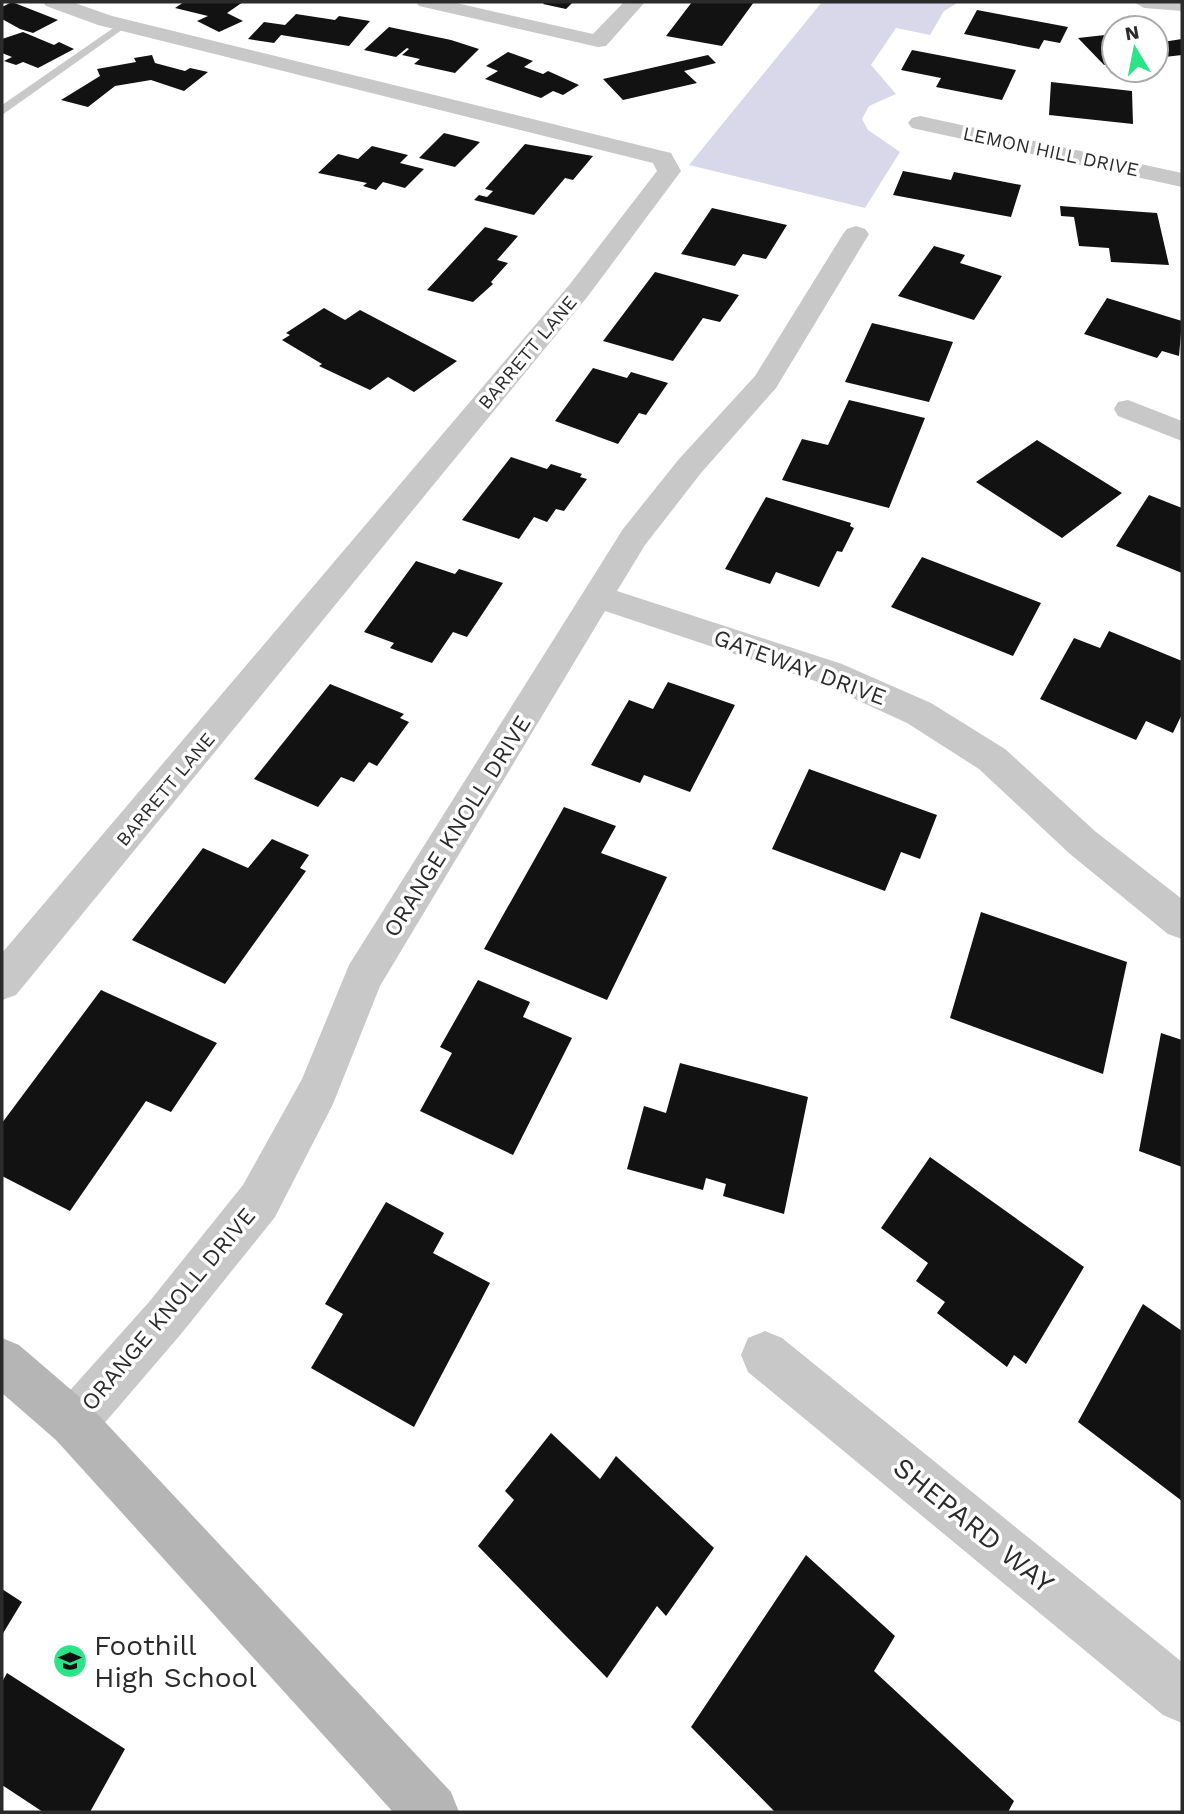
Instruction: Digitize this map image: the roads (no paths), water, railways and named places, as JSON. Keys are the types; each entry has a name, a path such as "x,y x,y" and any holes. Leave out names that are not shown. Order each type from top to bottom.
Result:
{"street":[{"name":"BARRETT LANE","path":"2,982 579,290 669,171 663,158 53,2"},
{"path":"426,2 598,41 635,2"},
{"path":"1144,2 1182,5"},
{"name":"LEMON HILL DRIVE","path":"920,123 1179,171"},
{"name":"ORANGE KNOLL DRIVE","path":"73,1423 165,1318 259,1201 318,1090 363,978 598,597 650,517 690,466 766,382 856,234"},
{"path":"1128,409 1182,432"},
{"name":"GATEWAY DRIVE","path":"598,597 830,673 919,713 992,759 1083,843 1182,922"},
{"name":"SHEPARD WAY","path":"765,1355 1182,1696"},
{"path":"2,1362 73,1423 431,1812"}],"lane":[{"path":"2,111 117,18"}],"place":[{"name":"Foothill High School","path":"70,1661"}]}
